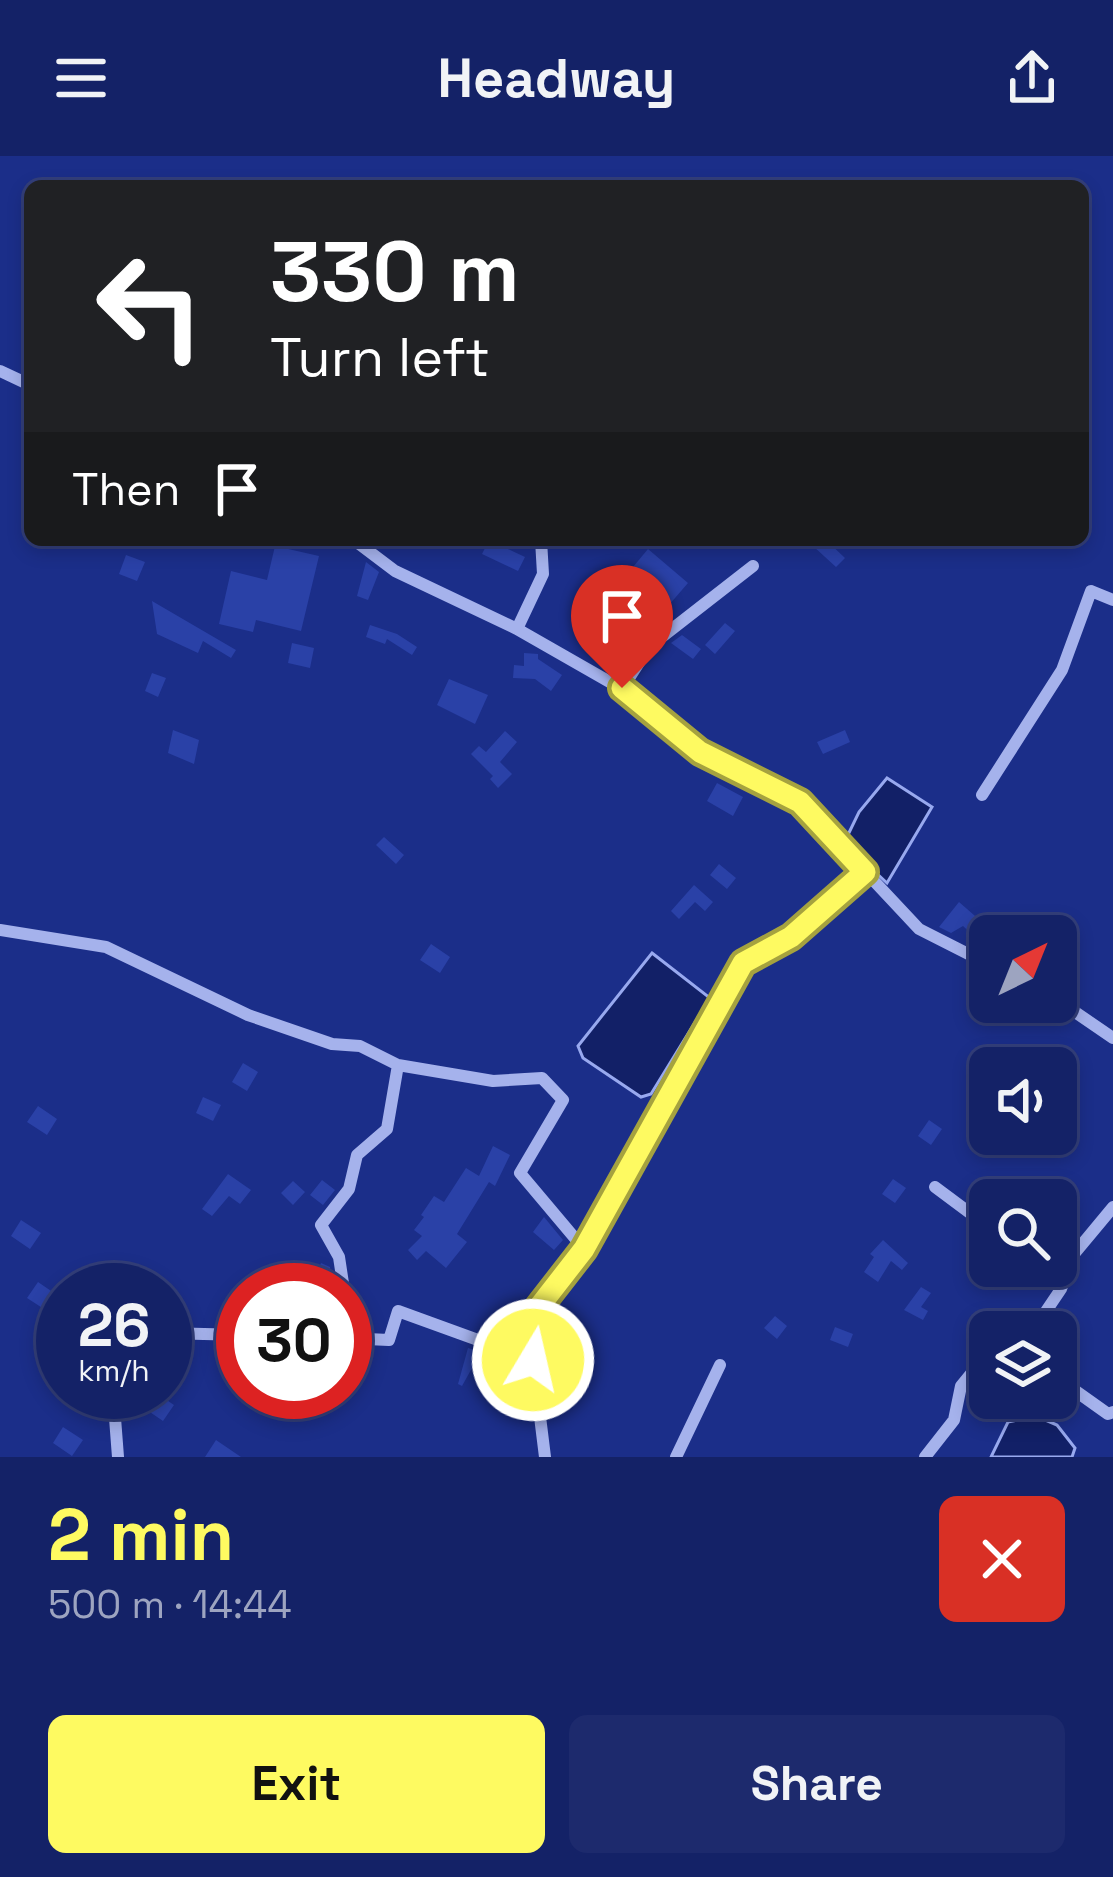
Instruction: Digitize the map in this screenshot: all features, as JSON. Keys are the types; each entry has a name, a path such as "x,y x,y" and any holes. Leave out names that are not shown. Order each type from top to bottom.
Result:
{"street":[{"path":"362,546 395,571 517,629 622,688 700,752 800,802 919,929 969,954"},
{"path":"517,629 543,574 541,546"},
{"path":"622,688 650,647 754,566"},
{"path":"982,795 1062,670 1091,591 1113,600"},
{"path":"545,1457 533,1360 535,1312 584,1249 743,963 791,937 865,872"},
{"path":"0,930 106,947 248,1015 332,1044 360,1046 398,1065 493,1081 542,1078 563,1100 520,1173 584,1249"},
{"path":"1077,1013 1113,1038"},
{"path":"341,1263 321,1225 349,1189 357,1155 387,1129 398,1065"},
{"path":"934,1187 969,1213"},
{"path":"1077,1250 1113,1208"},
{"path":"372,1339 389,1340 398,1311 533,1360"},
{"path":"676,1457 720,1365"},
{"path":"925,1457 954,1420 961,1387 969,1377"},
{"path":"1077,1392 1108,1414 1113,1412"},
{"path":"115,1419 118,1457"}],"shaded area":[{"path":"887,778 932,807 887,883 844,843 859,812"},
{"path":"652,953 710,998 651,1094 641,1097 583,1058 578,1046"},
{"path":"1043,1419 1057,1425 1075,1448 1072,1457 991,1457 1008,1422"}],"building":[{"path":"275,546 319,556 301,631 256,620 253,632 219,624 231,571 267,580"},
{"path":"486,546 502,546 525,557 518,571 482,554"},
{"path":"813,546 832,546 845,558 836,567"},
{"path":"648,549 688,583 662,613 623,579"},
{"path":"126,555 145,562 137,581 119,574"},
{"path":"366,562 379,572 368,600 357,596"},
{"path":"152,601 236,650 231,658 203,641 198,653 157,634"},
{"path":"725,623 735,631 715,654 705,645"},
{"path":"370,625 417,647 412,655 387,639 385,644 366,637"},
{"path":"682,635 701,649 693,659 671,643"},
{"path":"292,643 314,648 310,668 288,663"},
{"path":"524,653 538,654 538,659 562,675 551,691 535,679 513,678 514,665 524,666"},
{"path":"152,673 166,678 158,697 145,691"},
{"path":"449,679 488,695 475,724 437,705"},
{"path":"173,730 199,740 194,764 168,753"},
{"path":"845,730 850,742 823,754 817,742"},
{"path":"505,731 517,742 500,762 512,774 498,788 471,754 479,746 486,752"},
{"path":"717,783 743,797 733,816 707,801"},
{"path":"384,837 404,855 396,864 376,845"},
{"path":"719,864 736,878 727,889 710,875"},
{"path":"694,885 713,902 705,911 695,902 679,919 671,911"},
{"path":"959,902 974,915 969,915 969,932 963,926 951,933 939,927"},
{"path":"431,944 450,957 440,973 420,960"},
{"path":"243,1063 258,1072 247,1091 232,1082"},
{"path":"203,1097 221,1105 213,1121 196,1113"},
{"path":"38,1106 57,1119 47,1135 27,1122"},
{"path":"929,1120 942,1129 931,1145 918,1136"},
{"path":"493,1146 510,1155 495,1186 489,1182 457,1234 467,1242 446,1268 426,1251 417,1260 408,1250 422,1236 414,1230 421,1215 434,1196 444,1202 466,1168 479,1176"},
{"path":"228,1174 251,1190 240,1204 229,1196 212,1216 202,1209"},
{"path":"893,1179 906,1188 895,1203 882,1194"},
{"path":"322,1180 335,1190 323,1205 310,1195"},
{"path":"293,1181 305,1192 293,1205 281,1193"},
{"path":"544,1217 563,1240 554,1250 533,1232"},
{"path":"21,1220 41,1233 30,1249 11,1236"},
{"path":"883,1240 908,1263 902,1270 891,1261 878,1282 864,1272 874,1257 870,1254"},
{"path":"921,1287 931,1293 921,1307 928,1311 923,1320 904,1310"},
{"path":"775,1316 787,1326 777,1339 764,1328"},
{"path":"835,1327 853,1334 848,1347 830,1340"},
{"path":"468,1348 481,1352 462,1386 458,1384"},
{"path":"63,1427 83,1440 72,1456 53,1443"},
{"path":"216,1440 241,1457 205,1457"}],"route":[{"path":"533,1360 535,1312 584,1249 743,963 791,937 865,872 800,802 700,752 622,688"}]}
